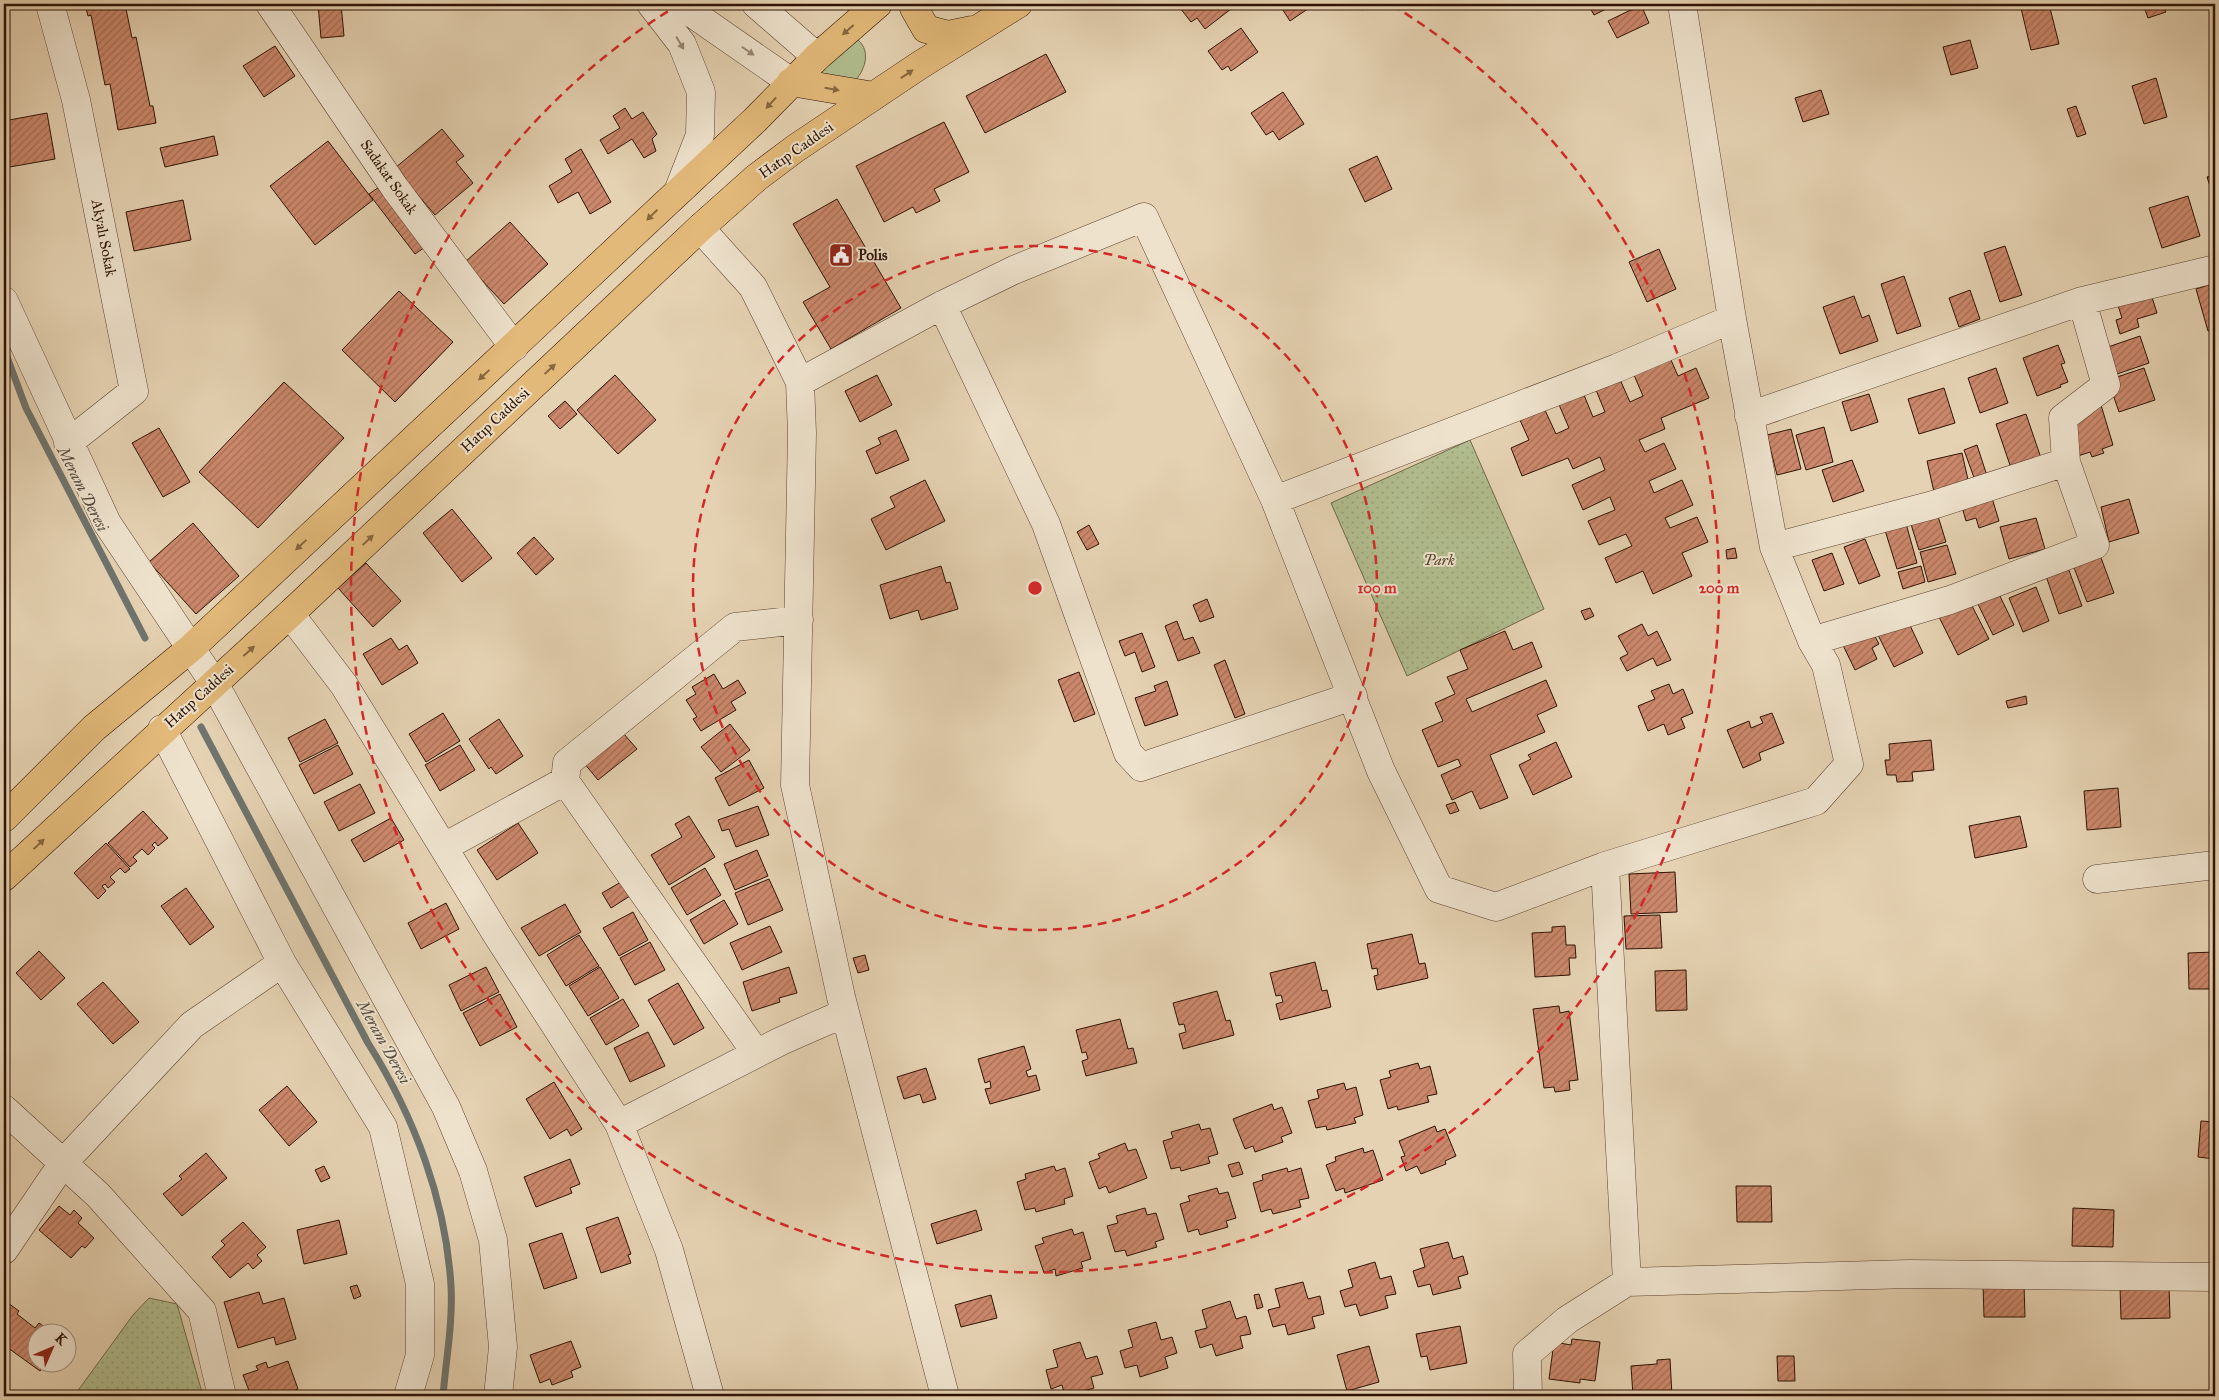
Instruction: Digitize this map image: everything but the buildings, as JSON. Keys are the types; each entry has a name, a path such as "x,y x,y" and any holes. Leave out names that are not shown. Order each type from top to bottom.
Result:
{"main road":[{"path":"4,818 94,728 191,648 514,347 679,189 755,120 817,57 878,4"},
{"path":"915,4 914,8 926,29 948,36 979,28"},
{"name":"Hatıp Caddesi","path":"4,878 162,729 290,614 700,228 756,178 874,96 1018,4"},
{"path":"791,82 874,96"}],"street":[{"name":"Akyalı Sokak","path":"50,4 76,100 134,391 68,443"},
{"name":"Sadakat Sokak","path":"270,4 396,188 514,347"},
{"path":"652,4 682,44 701,92 700,135 679,189"},
{"path":"679,4 791,82"},
{"path":"756,4 817,57"},
{"path":"800,382 942,305 1014,270 1144,217 1275,500 1381,771 1439,889 1496,906 1605,866 1816,801 1849,764 1826,665 1812,641 1774,547 1732,319 1682,4"},
{"path":"700,228 753,287 800,382 802,433 795,785 845,1013 945,1396"},
{"path":"1750,416 2082,301 2215,269"},
{"path":"4,301 68,443 107,523 214,683 442,1099 473,1171 493,1240 503,1348 498,1396"},
{"path":"1812,641 1950,600 2096,545 2066,462 2063,418 2106,385 2082,301"},
{"path":"942,305 1046,524 1128,754 1141,767 1352,696"},
{"path":"1275,500 1617,368 1732,319"},
{"path":"1774,547 1933,505 2066,462"},
{"path":"290,614 344,685 497,935 619,1124 668,1250 710,1396"},
{"path":"756,1053 564,782 567,763 735,628 799,620"},
{"path":"162,729 282,963 383,1127 420,1284 420,1355 408,1396"},
{"path":"444,847 564,782"},
{"path":"2096,879 2215,865"},
{"path":"1605,866 1627,1282"},
{"path":"4,1250 63,1163 192,1025 282,963"},
{"path":"619,1124 756,1053 845,1013"},
{"path":"4,1109 98,1195 202,1310 222,1396"},
{"path":"1528,1396 1527,1354 1567,1320 1627,1282 1909,1274 2215,1277"}],"green space":[{"path":"833,30 856,38 865,50 865,62 861,73 854,82 817,80 816,38"},
{"name":"Park","path":"1470,440 1544,609 1407,676 1331,503"},
{"path":"149,1298 177,1304 203,1396 74,1396 133,1315"}],"waterway":[{"name":"Meram Deresi","path":"4,349 26,408 145,638"},
{"name":"Meram Deresi","path":"201,727 368,1043 385,1071 400,1100 425,1160 442,1222 451,1286 450,1327 443,1396"}],"place":[{"name":"Polis","path":"841,255"}]}
